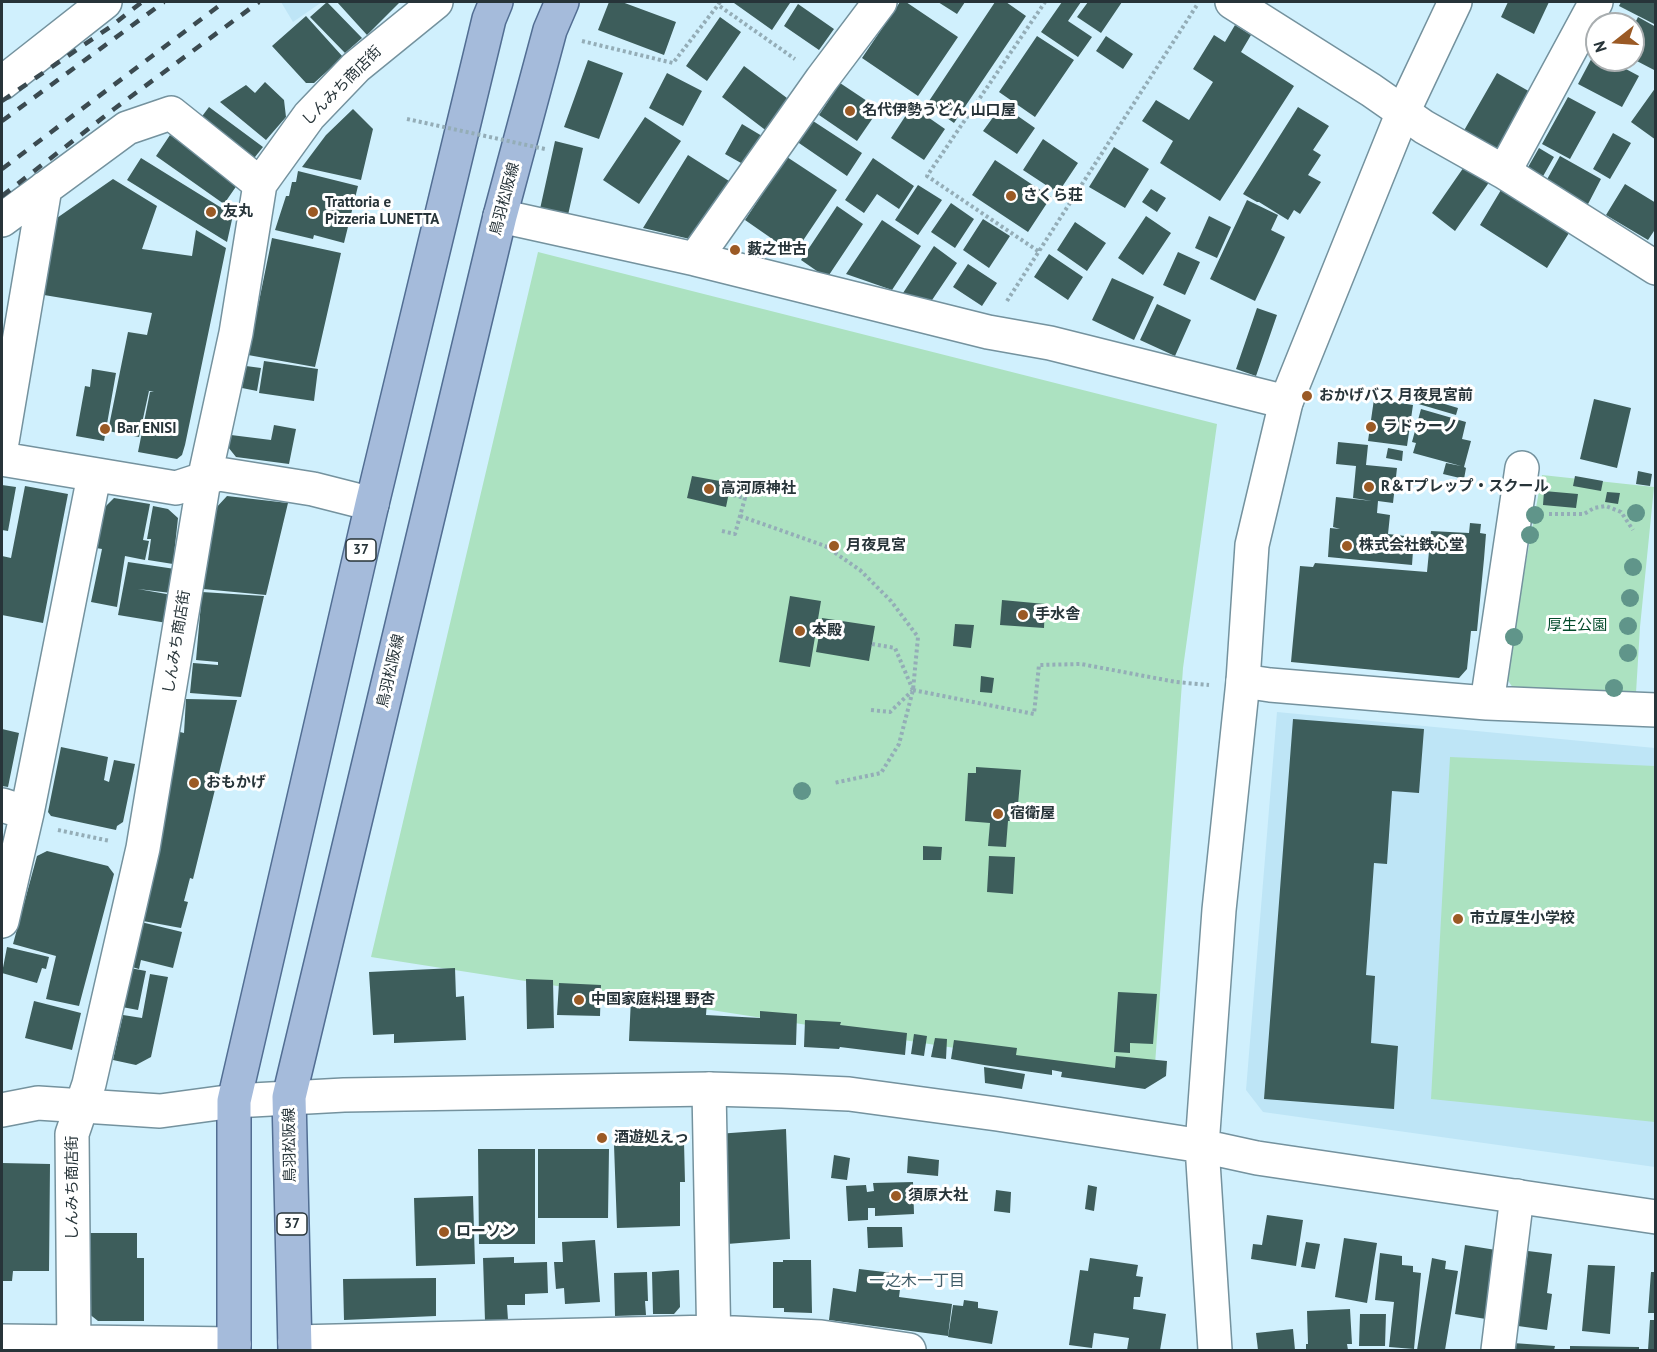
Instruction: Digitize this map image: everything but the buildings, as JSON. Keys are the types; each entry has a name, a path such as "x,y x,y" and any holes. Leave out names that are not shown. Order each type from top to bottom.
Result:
{"main road":[{"name":"37","path":"234,1347 234,1101 372,504 489,19 496,2"},
{"name":"鳥羽松阪線","path":"295,1346 289,1097 500,216 550,30 562,2"}],"street":[{"path":"2,83 105,2"},
{"name":"しんみち商店街","path":"74,1346 72,1134 90,1084 143,848 204,480 236,333 260,184 309,116 356,67 436,2"},
{"path":"695,259 822,79 880,2"},
{"path":"1232,2 1424,127 1504,172 1656,268"},
{"path":"1215,1350 1202,1146 1220,910 1243,681 1252,545 1286,402 1402,112 1455,2"},
{"path":"1504,172 1596,2"},
{"path":"2,220 127,128 171,113 260,184"},
{"path":"2,442 45,188"},
{"path":"500,216 695,259 988,332 1050,344 1286,402"},
{"path":"2,459 176,488 219,474 313,489 372,504"},
{"path":"1488,703 1522,468"},
{"path":"2,921 18,814 94,476"},
{"path":"1243,681 1488,703 1656,710"},
{"path":"709,1089 713,1341"},
{"path":"2,1110 38,1103 160,1111 234,1101 344,1095 709,1089 849,1094 1008,1116 1202,1146 1257,1158 1656,1217"},
{"path":"1498,1350 1517,1196"},
{"path":"295,1346 713,1341 821,1337 909,1350"},
{"path":"2,1341 74,1346 156,1343 234,1347"}],"path":[{"path":"1038,250 927,176 1045,2"},
{"path":"988,332 1038,250 1199,2"},
{"path":"581,41 673,63 719,3 822,79"},
{"path":"407,119 545,149"},
{"path":"722,531 735,534 745,498 729,494"},
{"path":"1545,515 1552,513 1584,514 1594,508 1606,506 1621,512 1633,530"},
{"path":"740,516 825,546 860,570 891,601 918,637 913,690 899,744 881,773 834,783"},
{"path":"872,644 895,648 913,690"},
{"path":"913,690 1034,714 1039,665 1081,664 1176,682 1219,685 1243,681"},
{"path":"871,710 890,712 913,690"},
{"path":"18,814 143,848"}],"shaded area":[{"path":"281,2 322,2 293,22"},
{"name":"市立厚生小学校","path":"1277,712 1655,748 1655,1167 1263,1112 1246,1090"}],"green space":[{"name":"月夜見宮","path":"538,252 1217,424 1183,668 1154,1079 371,957"},
{"name":"厚生公園","path":"1542,475 1654,487 1636,693 1513,688 1505,676"},
{"path":"1450,757 1655,766 1655,1122 1431,1099"}],"railway":[{"path":"2,101 110,27 142,2"},
{"path":"2,121 164,2"},
{"path":"2,169 224,2"},
{"path":"2,196 114,109 259,2"}],"place":[{"name":"名代伊勢うどん 山口屋","path":"850,111"},
{"name":"さくら荘","path":"1011,196"},
{"name":"友丸","path":"211,212"},
{"name":"Trattoria e Pizzeria LUNETTA","path":"313,212"},
{"name":"藪之世古","path":"735,250"},
{"name":"おかげバス 月夜見宮前","path":"1307,396"},
{"name":"ラドゥーノ","path":"1371,427"},
{"name":"Bar ENISI","path":"105,429"},
{"name":"R＆Tプレップ・スクール","path":"1369,487"},
{"name":"高河原神社","path":"709,489"},
{"name":"月夜見宮","path":"834,546"},
{"name":"株式会社鉄心堂","path":"1347,546"},
{"name":"手水舎","path":"1023,615"},
{"name":"本殿","path":"800,631"},
{"name":"おもかげ","path":"194,783"},
{"name":"宿衛屋","path":"998,814"},
{"name":"市立厚生小学校","path":"1458,919"},
{"name":"中国家庭料理 野杏","path":"579,1000"},
{"name":"酒遊処えっ","path":"602,1138"},
{"name":"須原大社","path":"896,1196"},
{"name":"ローソン","path":"444,1232"}],"district":[{"name":"一之木一丁目","path":"917,1281"}]}
